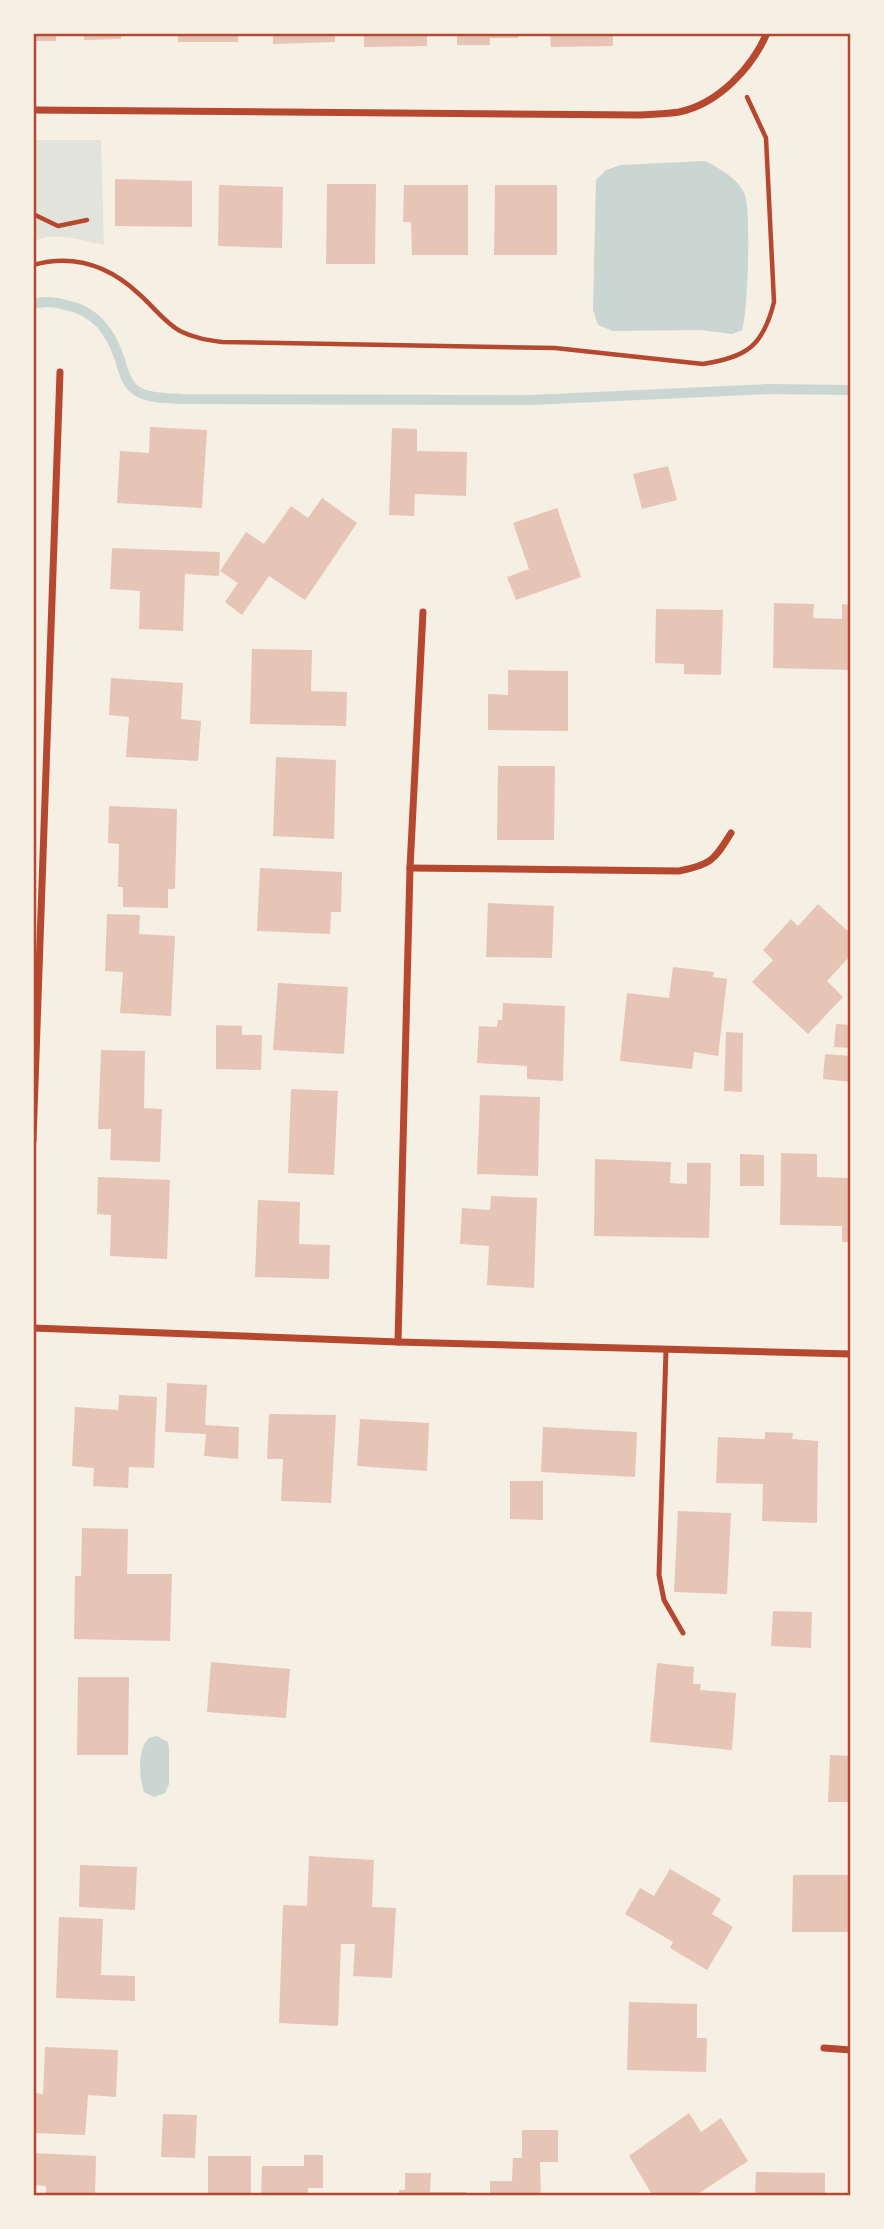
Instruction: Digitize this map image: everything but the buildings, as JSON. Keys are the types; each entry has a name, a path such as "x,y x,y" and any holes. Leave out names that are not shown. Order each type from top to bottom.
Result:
{"street":[{"path":"33,110 640,115 680,111 710,99 737,78 760,49 767,33"},
{"path":"33,1141 60,372"},
{"path":"398,1342 410,868 423,612"},
{"path":"410,868 678,870 705,866 720,851 731,833"},
{"path":"33,1328 398,1342 851,1354"},
{"path":"824,2048 851,2050"}],"lane":[{"path":"666,1350 659,1575 664,1600 683,1633"}],"path":[{"path":"33,265 68,260 96,265 137,292 178,330 198,339 222,342 555,348 703,364 725,360 745,353 757,340 769,323 774,302 766,138 737,78"},
{"path":"33,214 58,226 87,220"}],"shaded area":[{"path":"33,140 101,140 104,245 59,237 33,242"},
{"path":"705,161 733,179 745,195 748,262 742,330 732,334 700,330 613,331 598,325 593,310 596,180 606,170 621,165"},
{"path":"157,1736 168,1742 169,1784 165,1793 154,1797 144,1792 140,1764 145,1743 149,1738"}],"waterway":[{"path":"33,304 62,304 86,312 101,324 112,340 131,386 145,395 157,397 531,400 767,389 851,390"}]}
